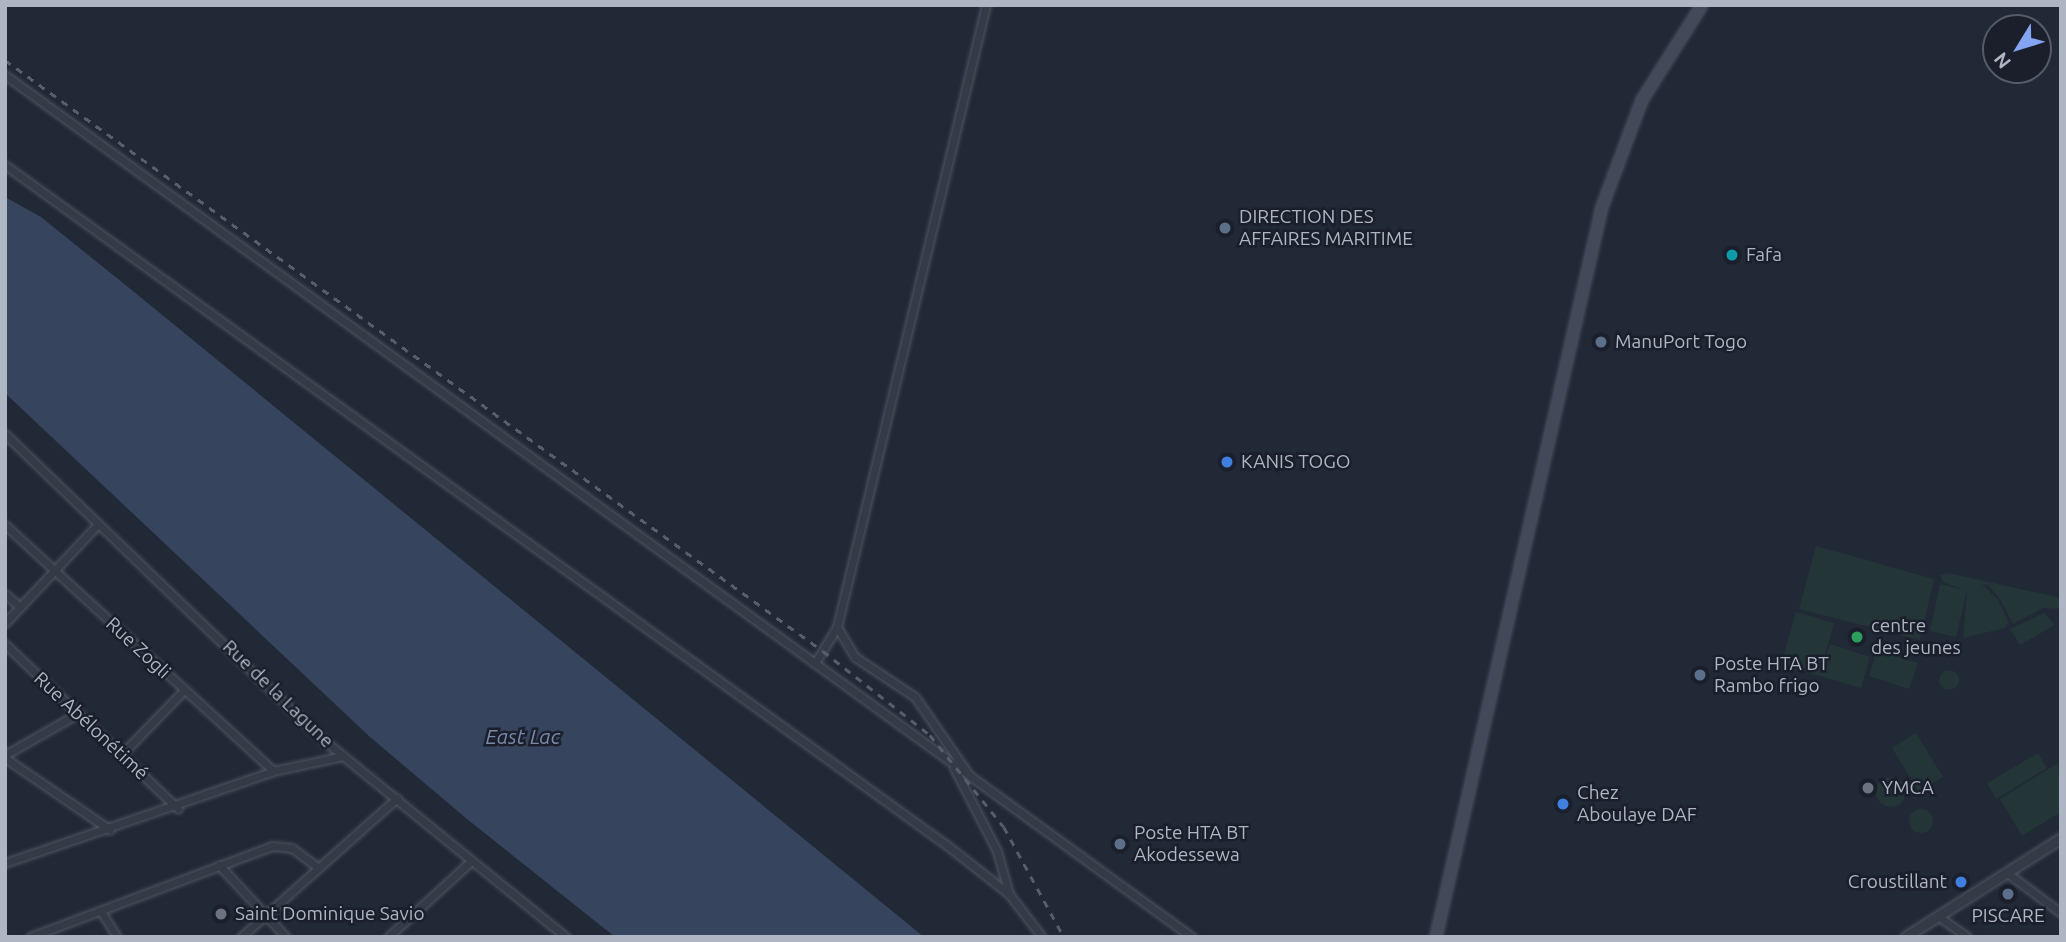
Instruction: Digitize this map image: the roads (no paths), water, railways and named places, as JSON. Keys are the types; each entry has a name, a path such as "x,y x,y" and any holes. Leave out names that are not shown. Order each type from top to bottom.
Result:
{"main road":[{"path":"1436,937 1602,208 1643,100 1702,5"}],"street":[{"path":"815,663 837,628 986,5"},
{"path":"5,75 815,663 954,768 1192,937"},
{"path":"5,165 1009,894 1042,937"},
{"name":"Rue de la Lagune","path":"5,434 96,526 343,756 397,798 470,862 566,937"},
{"name":"Rue Zogli","path":"5,525 272,771"},
{"path":"5,623 96,526"},
{"path":"5,594 20,607"},
{"path":"837,628 855,657 915,697 973,781"},
{"name":"Rue Abélonétimé","path":"5,644 178,808"},
{"path":"122,754 184,690"},
{"path":"77,714 5,757 110,830"},
{"path":"5,863 178,808 272,771 343,756"},
{"path":"954,768 997,851 1009,894"},
{"path":"241,937 397,798"},
{"path":"1905,937 2061,838"},
{"path":"30,937 102,913 219,865 279,845 317,867"},
{"path":"392,935 470,862"},
{"path":"219,865 286,937"},
{"path":"2006,872 2061,913"},
{"path":"102,913 117,937"},
{"path":"1939,917 1968,937"}],"water":[{"name":"East Lac","path":"5,197 41,217 128,287 924,937 615,937 467,819 370,737 5,393"}],"railway":[{"path":"5,60 823,651 930,735 1004,827 1064,937"}],"place":[{"name":"DIRECTION DES AFFAIRES MARITIME","path":"1225,228"},
{"name":"Fafa","path":"1732,255"},
{"name":"ManuPort Togo","path":"1601,342"},
{"name":"KANIS TOGO","path":"1227,462"},
{"name":"centre des jeunes","path":"1857,637"},
{"name":"Poste HTA BT Rambo frigo","path":"1700,675"},
{"name":"YMCA","path":"1868,788"},
{"name":"Chez Aboulaye DAF","path":"1563,804"},
{"name":"Poste HTA BT Akodessewa","path":"1120,844"},
{"name":"Croustillant","path":"1961,882"},
{"name":"PISCARE","path":"2008,894"},
{"name":"Saint Dominique Savio","path":"221,914"}]}
